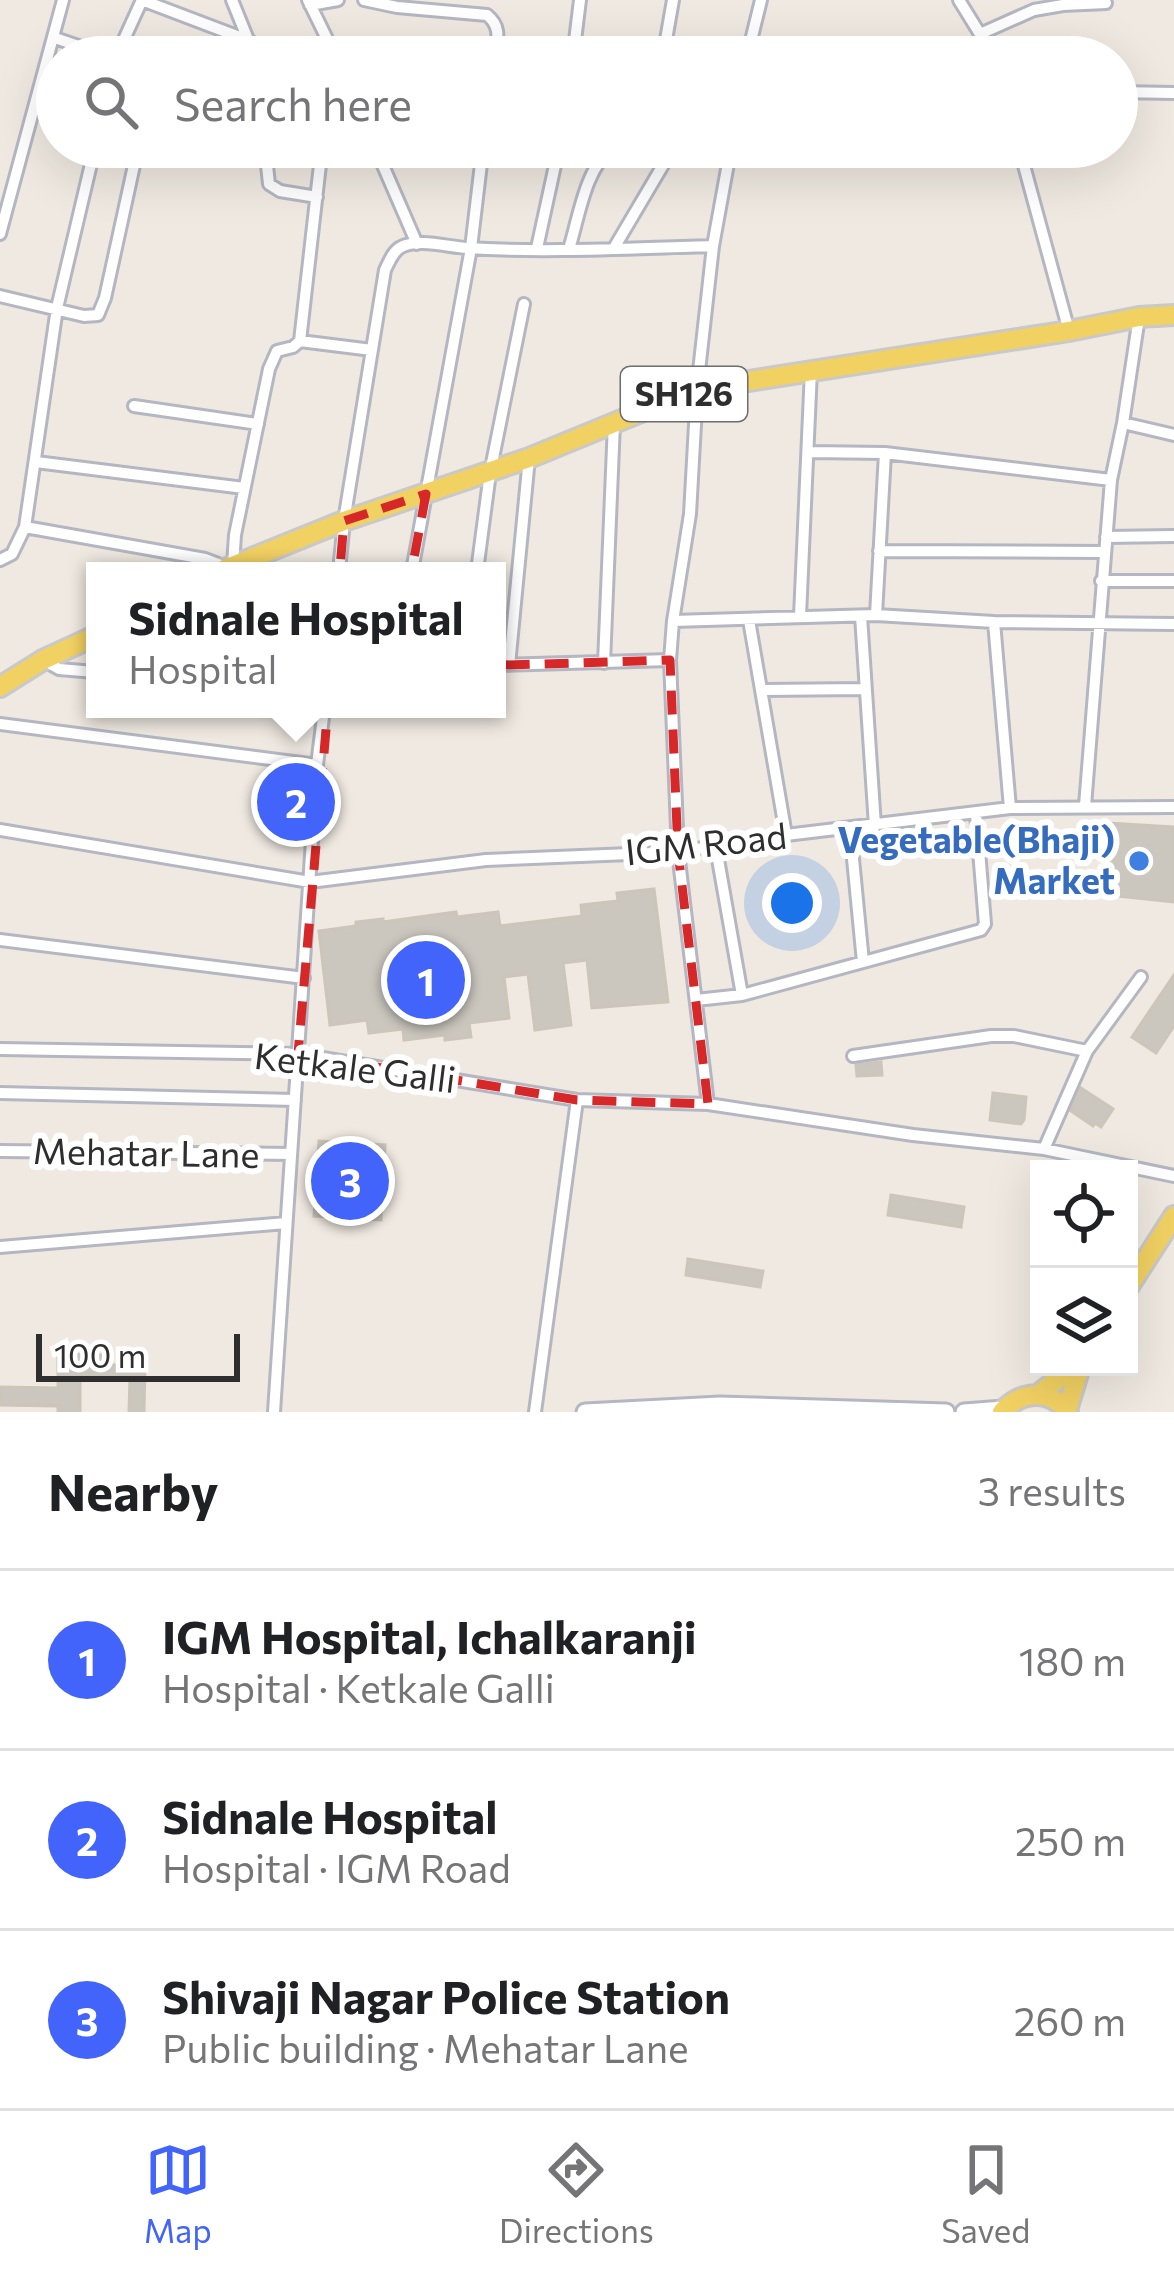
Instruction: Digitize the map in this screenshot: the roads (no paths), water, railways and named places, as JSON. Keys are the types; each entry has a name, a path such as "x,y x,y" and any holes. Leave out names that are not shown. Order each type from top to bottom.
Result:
{"main road":[{"name":"SH126","path":"240,562 344,521 490,473 697,389 1174,315"},
{"path":"0,687 86,640"},
{"path":"1138,1272 1174,1216"},
{"path":"964,1412 1003,1410 1064,1376"},
{"path":"1067,1411 1075,1376"},
{"path":"1039,1394 1060,1402 1067,1411"},
{"path":"585,1412 720,1405 946,1412"}],"street":[{"path":"55,36 63,0"},
{"path":"124,36 142,0 237,36"},
{"path":"232,0 248,36"},
{"path":"324,36 309,2 338,0"},
{"path":"364,0 487,15 496,22 497,36"},
{"path":"576,36 580,0"},
{"path":"667,36 674,0"},
{"path":"752,36 761,0"},
{"path":"958,0 980,34 1034,10 1106,3"},
{"path":"1138,92 1174,93"},
{"path":"0,234 36,96"},
{"path":"0,560 11,554 25,526 57,308 90,168"},
{"path":"0,296 84,316 98,315 133,168"},
{"path":"267,168 269,184 280,191 317,197"},
{"path":"227,562 269,369 278,351 300,340 320,168"},
{"path":"384,168 417,244"},
{"path":"414,562 481,168"},
{"path":"537,248 554,168"},
{"path":"569,249 596,168"},
{"path":"614,248 660,168"},
{"path":"708,1104 678,853 670,660 690,514 712,246 727,168"},
{"path":"1025,168 1069,331"},
{"path":"340,562 386,270 400,247 712,246"},
{"path":"478,562 490,473 524,304"},
{"path":"1085,806 1111,480 1139,317"},
{"path":"300,340 372,350"},
{"path":"800,616 811,370"},
{"path":"134,406 258,424"},
{"path":"604,663 614,423"},
{"path":"1123,423 1174,435"},
{"path":"809,452 885,453 1111,480"},
{"path":"876,615 885,453"},
{"path":"506,641 529,458"},
{"path":"36,462 244,488"},
{"path":"25,526 213,562"},
{"path":"1106,537 1174,536"},
{"path":"879,551 1104,552"},
{"path":"1101,581 1174,581"},
{"path":"673,620 876,615 1174,624"},
{"path":"862,616 874,826"},
{"path":"749,620 786,836"},
{"path":"994,622 1010,808"},
{"path":"43,660 59,669 86,671"},
{"path":"506,665 670,660"},
{"path":"762,690 864,689"},
{"path":"274,1412 323,718"},
{"path":"0,724 317,765"},
{"name":"IGM Road","path":"0,830 310,882 485,860 678,853 1010,808 1174,807"},
{"path":"696,1000 742,994 981,930 985,924 976,814"},
{"path":"850,829 862,962"},
{"path":"716,848 742,994"},
{"path":"0,940 304,978"},
{"path":"1044,1149 1087,1051 1141,976"},
{"path":"854,1056 991,1036 1087,1051"},
{"name":"Ketkale Galli","path":"0,1049 298,1054 577,1100 708,1104 913,1136 1044,1149 1174,1176"},
{"path":"0,1093 295,1100"},
{"path":"536,1412 577,1100"},
{"name":"Mehatar Lane","path":"0,1151 291,1154"},
{"path":"0,1247 286,1223"}],"place":[{"name":"Sidnale Hospital","path":"296,802"},
{"name":"Vegetable(Bhaji) Market","path":"1139,861"},
{"name":"IGM Hospital, Ichalkaranji","path":"426,980"},
{"name":"Shivaji Nagar Police Station","path":"350,1181"}]}
